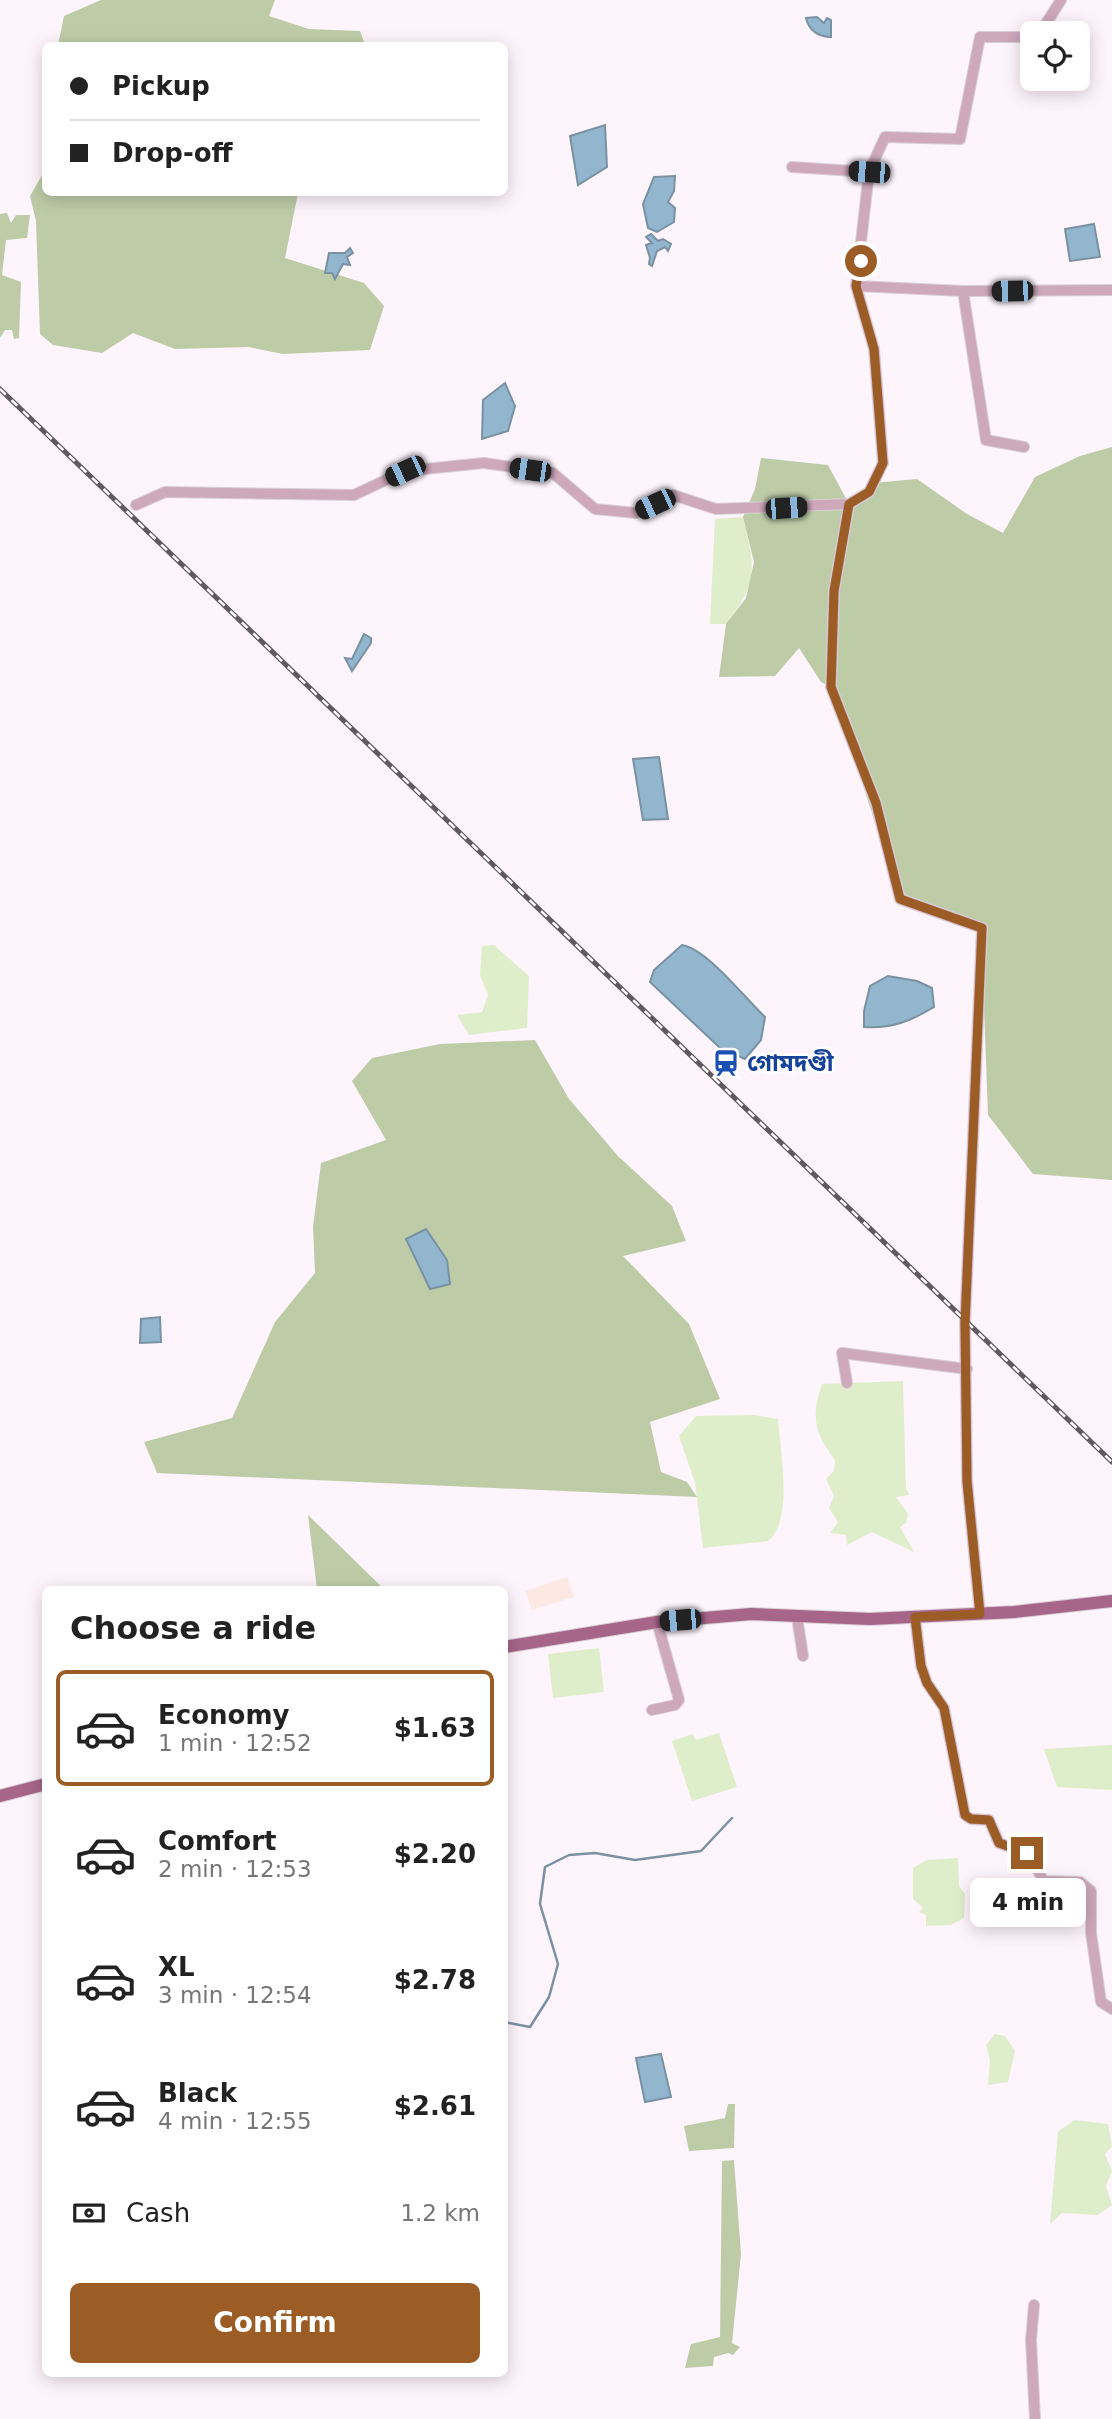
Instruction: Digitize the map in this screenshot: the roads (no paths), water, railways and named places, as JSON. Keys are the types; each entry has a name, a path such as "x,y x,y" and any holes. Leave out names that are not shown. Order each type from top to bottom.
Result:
{"main road":[{"path":"508,1646 657,1622 751,1614 797,1617 915,1617 980,1614 1112,1601"},
{"path":"0,1796 42,1785"}],"street":[{"path":"1048,21 1061,0"},
{"path":"136,505 165,492 354,495 405,471 484,463 553,473 595,509 636,513 673,495 716,509 849,504 869,492 883,463 874,349 856,286 869,172 885,137 960,139 980,37 1020,37"},
{"path":"792,167 869,172"},
{"path":"856,286 963,292 1112,290"},
{"path":"963,292 986,440 1024,447"},
{"path":"849,504 834,591 831,687 876,803 900,899 982,928 965,1323 967,1481 980,1614"},
{"path":"847,1383 842,1353 967,1369"},
{"path":"797,1617 803,1656"},
{"path":"915,1617 921,1666 927,1683 944,1708 965,1815 971,1819 989,1820 999,1843 1027,1853 1044,1881 1080,1882 1091,1891 1095,1976 1101,2002 1112,2009"},
{"path":"652,1710 675,1705 679,1700 657,1622"},
{"path":"1034,2305 1031,2340 1035,2419"}],"water":[{"path":"817,17 824,23 827,18 831,20 831,37 822,36 809,26 806,18"},
{"path":"605,125 607,167 578,185 570,136"},
{"path":"675,176 674,191 668,202 675,208 674,222 657,232 648,228 643,204 654,177"},
{"path":"1094,224 1100,257 1070,261 1065,229"},
{"path":"651,234 658,241 663,239 671,244 668,251 665,247 657,251 652,266 649,264 646,245 652,243 646,237"},
{"path":"350,248 353,253 347,257 350,265 343,264 335,279 332,273 325,273 329,253 345,253"},
{"path":"505,383 515,406 508,431 482,439 483,400"},
{"path":"364,634 371,638 371,643 352,671 345,658 352,659"},
{"path":"659,757 668,819 643,820 633,759"},
{"path":"682,945 703,955 765,1017 761,1040 745,1059 720,1048 650,982 654,970"},
{"path":"888,976 917,981 932,988 934,1007 900,1023 864,1027 864,1011 870,986"},
{"path":"426,1229 447,1260 450,1284 430,1289 406,1239"},
{"path":"160,1317 161,1342 140,1343 141,1319"},
{"path":"661,2054 671,2097 645,2102 636,2058"}],"waterway":[{"path":"508,2023 530,2027 549,1997 558,1964 540,1904 545,1867 569,1855 595,1853 635,1860 701,1851 732,1818"}],"railway":[{"path":"0,389 1112,1462"}],"place":[{"name":"গোমদণ্ডী","path":"726,1063"}]}
